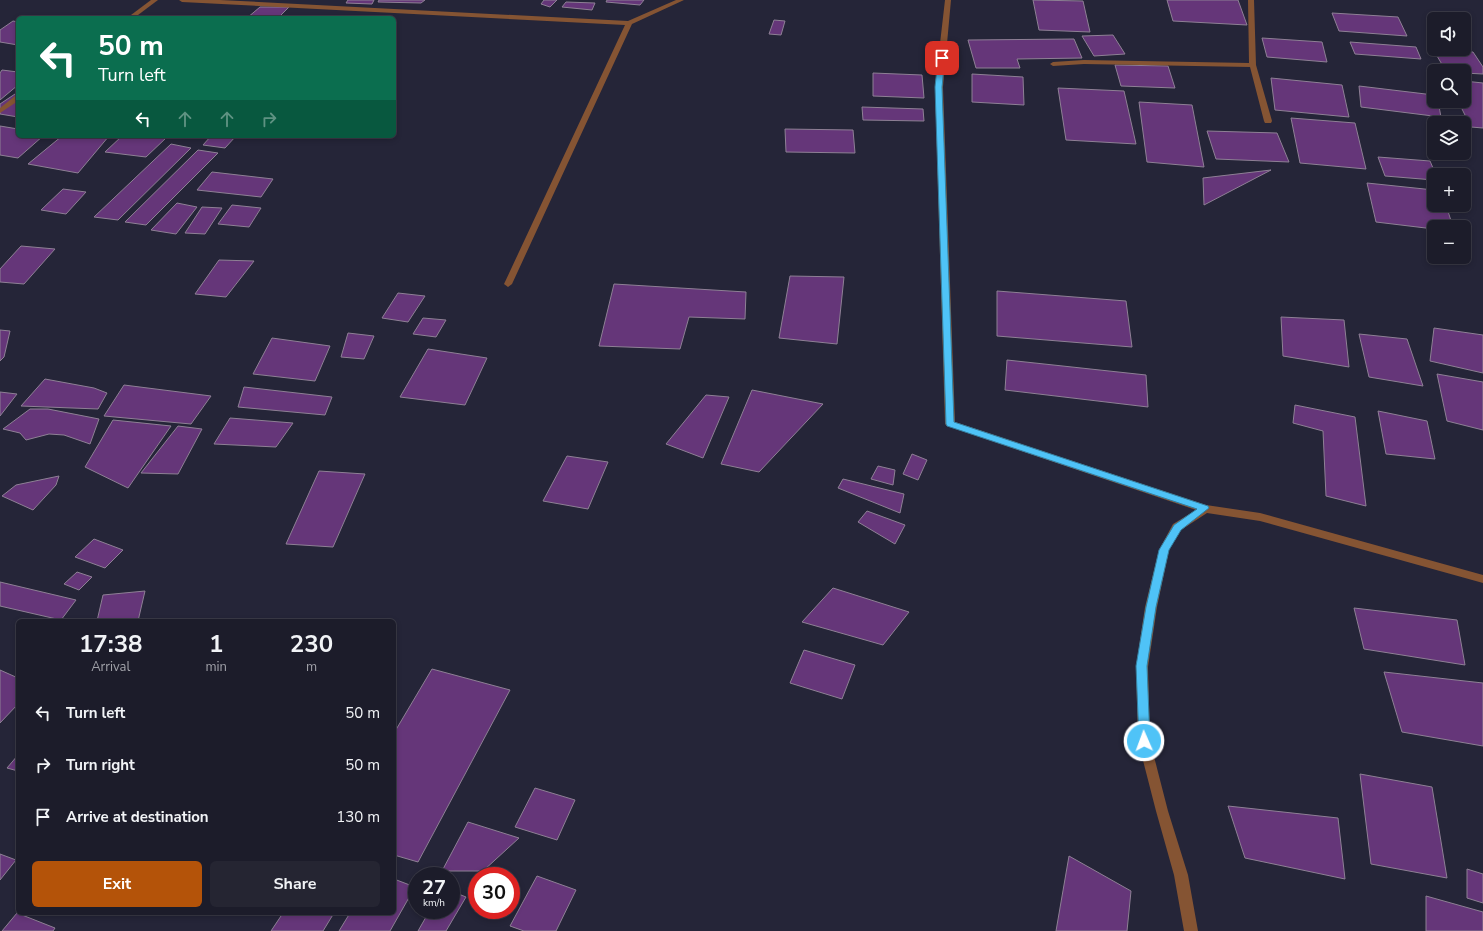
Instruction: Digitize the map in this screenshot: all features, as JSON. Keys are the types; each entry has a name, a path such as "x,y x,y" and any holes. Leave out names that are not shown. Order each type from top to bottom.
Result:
{"street":[{"path":"133,16 156,0"},
{"path":"182,0 629,23 681,0"},
{"path":"948,0 939,87 950,424 1205,508 1260,517 1483,579"},
{"path":"1251,0 1253,65 1268,121"},
{"path":"508,284 629,23"},
{"path":"1053,64 1084,62 1253,65"},
{"path":"0,111 16,99"},
{"path":"1191,931 1182,875 1162,811 1144,741 1142,666 1151,607 1164,550 1178,527 1205,508"}],"building":[{"path":"348,0 374,0 372,4 346,3"},
{"path":"379,0 425,0 421,3 378,2"},
{"path":"544,0 557,0 550,7 541,4"},
{"path":"607,0 644,0 640,5 606,2"},
{"path":"1033,0 1083,1 1090,32 1039,30"},
{"path":"1167,0 1238,0 1247,25 1173,21"},
{"path":"566,2 595,3 592,10 562,7"},
{"path":"260,7 289,7 280,16 249,16"},
{"path":"1332,13 1398,17 1407,36 1339,31"},
{"path":"774,20 785,21 781,35 769,34"},
{"path":"13,21 16,22 16,45 0,42 0,30"},
{"path":"1113,35 1125,54 1094,56 1082,36"},
{"path":"1262,38 1322,42 1327,62 1267,57"},
{"path":"1074,39 1082,58 1017,59 1020,68 976,68 968,40"},
{"path":"1350,42 1416,47 1421,59 1355,54"},
{"path":"1471,52 1473,52 1483,67 1483,74 1471,73 1471,64 1442,64 1437,56 1471,56"},
{"path":"1115,65 1168,66 1175,88 1121,86"},
{"path":"2,70 16,72 16,87 0,100 0,73"},
{"path":"873,73 922,75 924,98 873,96"},
{"path":"972,74 1023,77 1024,105 972,102"},
{"path":"1271,78 1342,85 1349,117 1275,110"},
{"path":"1471,82 1483,83 1483,128 1471,127 1471,116 1466,116 1462,108 1471,108"},
{"path":"1359,86 1427,94 1427,108 1439,108 1441,116 1433,116 1361,107"},
{"path":"1058,88 1124,91 1136,144 1066,140"},
{"path":"16,93 16,117 0,114 0,104"},
{"path":"1139,102 1192,105 1204,167 1147,162"},
{"path":"862,107 923,109 924,121 863,120"},
{"path":"1291,118 1355,123 1366,169 1300,163"},
{"path":"0,126 16,129 16,138 41,138 18,158 0,155"},
{"path":"785,129 853,130 855,153 786,152"},
{"path":"1207,131 1277,133 1289,162 1216,159"},
{"path":"60,138 107,138 78,173 28,164"},
{"path":"120,138 166,138 146,157 105,152"},
{"path":"209,138 234,138 225,148 203,145"},
{"path":"171,144 191,148 118,220 94,217"},
{"path":"198,150 218,153 146,225 125,222"},
{"path":"1378,157 1430,161 1433,168 1427,168 1427,179 1385,176"},
{"path":"1271,170 1204,205 1203,178"},
{"path":"212,172 273,179 261,197 197,190"},
{"path":"1367,183 1427,189 1427,212 1448,212 1451,220 1427,220 1427,228 1376,222"},
{"path":"63,189 86,192 66,214 41,210"},
{"path":"177,203 197,207 176,234 151,230"},
{"path":"232,205 261,208 249,227 218,224"},
{"path":"202,207 222,208 205,234 185,233"},
{"path":"21,246 55,249 24,284 0,282 0,269"},
{"path":"219,260 254,261 226,297 195,294"},
{"path":"790,276 844,277 837,344 779,338"},
{"path":"614,284 746,292 745,319 689,317 680,349 599,346"},
{"path":"997,291 1126,301 1132,347 997,336"},
{"path":"398,293 425,296 408,322 382,318"},
{"path":"1281,317 1344,320 1349,367 1283,356"},
{"path":"423,318 446,320 436,337 413,334"},
{"path":"1434,328 1483,335 1483,373 1430,361"},
{"path":"0,330 10,331 4,357 0,361"},
{"path":"348,333 374,336 364,359 341,357"},
{"path":"1359,334 1407,339 1423,386 1369,377"},
{"path":"272,338 330,346 315,381 253,374"},
{"path":"428,349 487,358 465,405 400,397"},
{"path":"1007,360 1146,375 1148,407 1005,390"},
{"path":"1437,374 1483,382 1483,430 1447,421"},
{"path":"45,379 94,388 107,393 98,409 21,406"},
{"path":"124,385 211,396 191,424 104,416"},
{"path":"244,387 332,397 325,415 238,407"},
{"path":"752,390 823,404 759,472 721,464"},
{"path":"0,392 17,394 0,416"},
{"path":"706,395 729,397 703,458 666,444"},
{"path":"1295,405 1355,417 1366,506 1326,496 1323,431 1293,423"},
{"path":"30,409 48,409 99,419 90,444 64,435 49,434 26,440 20,433 3,429"},
{"path":"1378,411 1427,421 1435,459 1386,454"},
{"path":"230,418 293,423 276,447 214,444"},
{"path":"113,420 171,426 128,488 85,467"},
{"path":"178,426 202,429 178,474 141,473"},
{"path":"912,454 927,460 918,480 903,474"},
{"path":"567,456 608,462 588,509 543,501"},
{"path":"878,466 895,470 893,485 871,479"},
{"path":"319,471 365,474 333,547 286,544"},
{"path":"59,476 56,485 33,510 2,496 16,485"},
{"path":"843,479 904,494 900,513 838,488"},
{"path":"867,511 905,525 895,544 858,522"},
{"path":"94,539 123,550 105,568 75,557"},
{"path":"77,572 92,577 79,590 64,584"},
{"path":"0,582 76,600 62,619 0,606"},
{"path":"833,588 909,612 883,645 802,622"},
{"path":"145,591 138,619 97,619 103,595"},
{"path":"1354,608 1457,620 1465,665 1364,649"},
{"path":"804,650 855,665 842,699 790,683"},
{"path":"432,669 510,690 418,862 396,856 396,730"},
{"path":"0,670 16,677 16,706 0,723"},
{"path":"1384,672 1483,683 1483,746 1402,732"},
{"path":"16,757 16,770 7,768"},
{"path":"1360,774 1432,787 1447,878 1371,864"},
{"path":"535,788 575,800 557,840 515,827"},
{"path":"1228,806 1338,818 1345,879 1245,858"},
{"path":"468,822 519,838 487,867 468,867 468,871 460,871 460,867 444,867"},
{"path":"0,854 16,860 0,880"},
{"path":"1069,856 1131,891 1127,931 1056,931"},
{"path":"1467,869 1483,874 1483,903 1467,898"},
{"path":"537,876 576,890 556,931 524,931 510,926 514,919 520,919 520,907"},
{"path":"396,880 408,884 408,899 390,931 339,931 349,915 396,915"},
{"path":"460,895 466,897 460,907"},
{"path":"1426,896 1483,912 1483,931 1426,931"},
{"path":"16,914 22,915 55,928 53,931 2,931"},
{"path":"282,915 333,915 323,931 271,931"},
{"path":"425,919 453,919 446,931 418,931"}],"route":[{"path":"942,58 939,87 950,424 1205,508 1178,527 1164,550 1151,607 1142,666 1144,741"}]}
